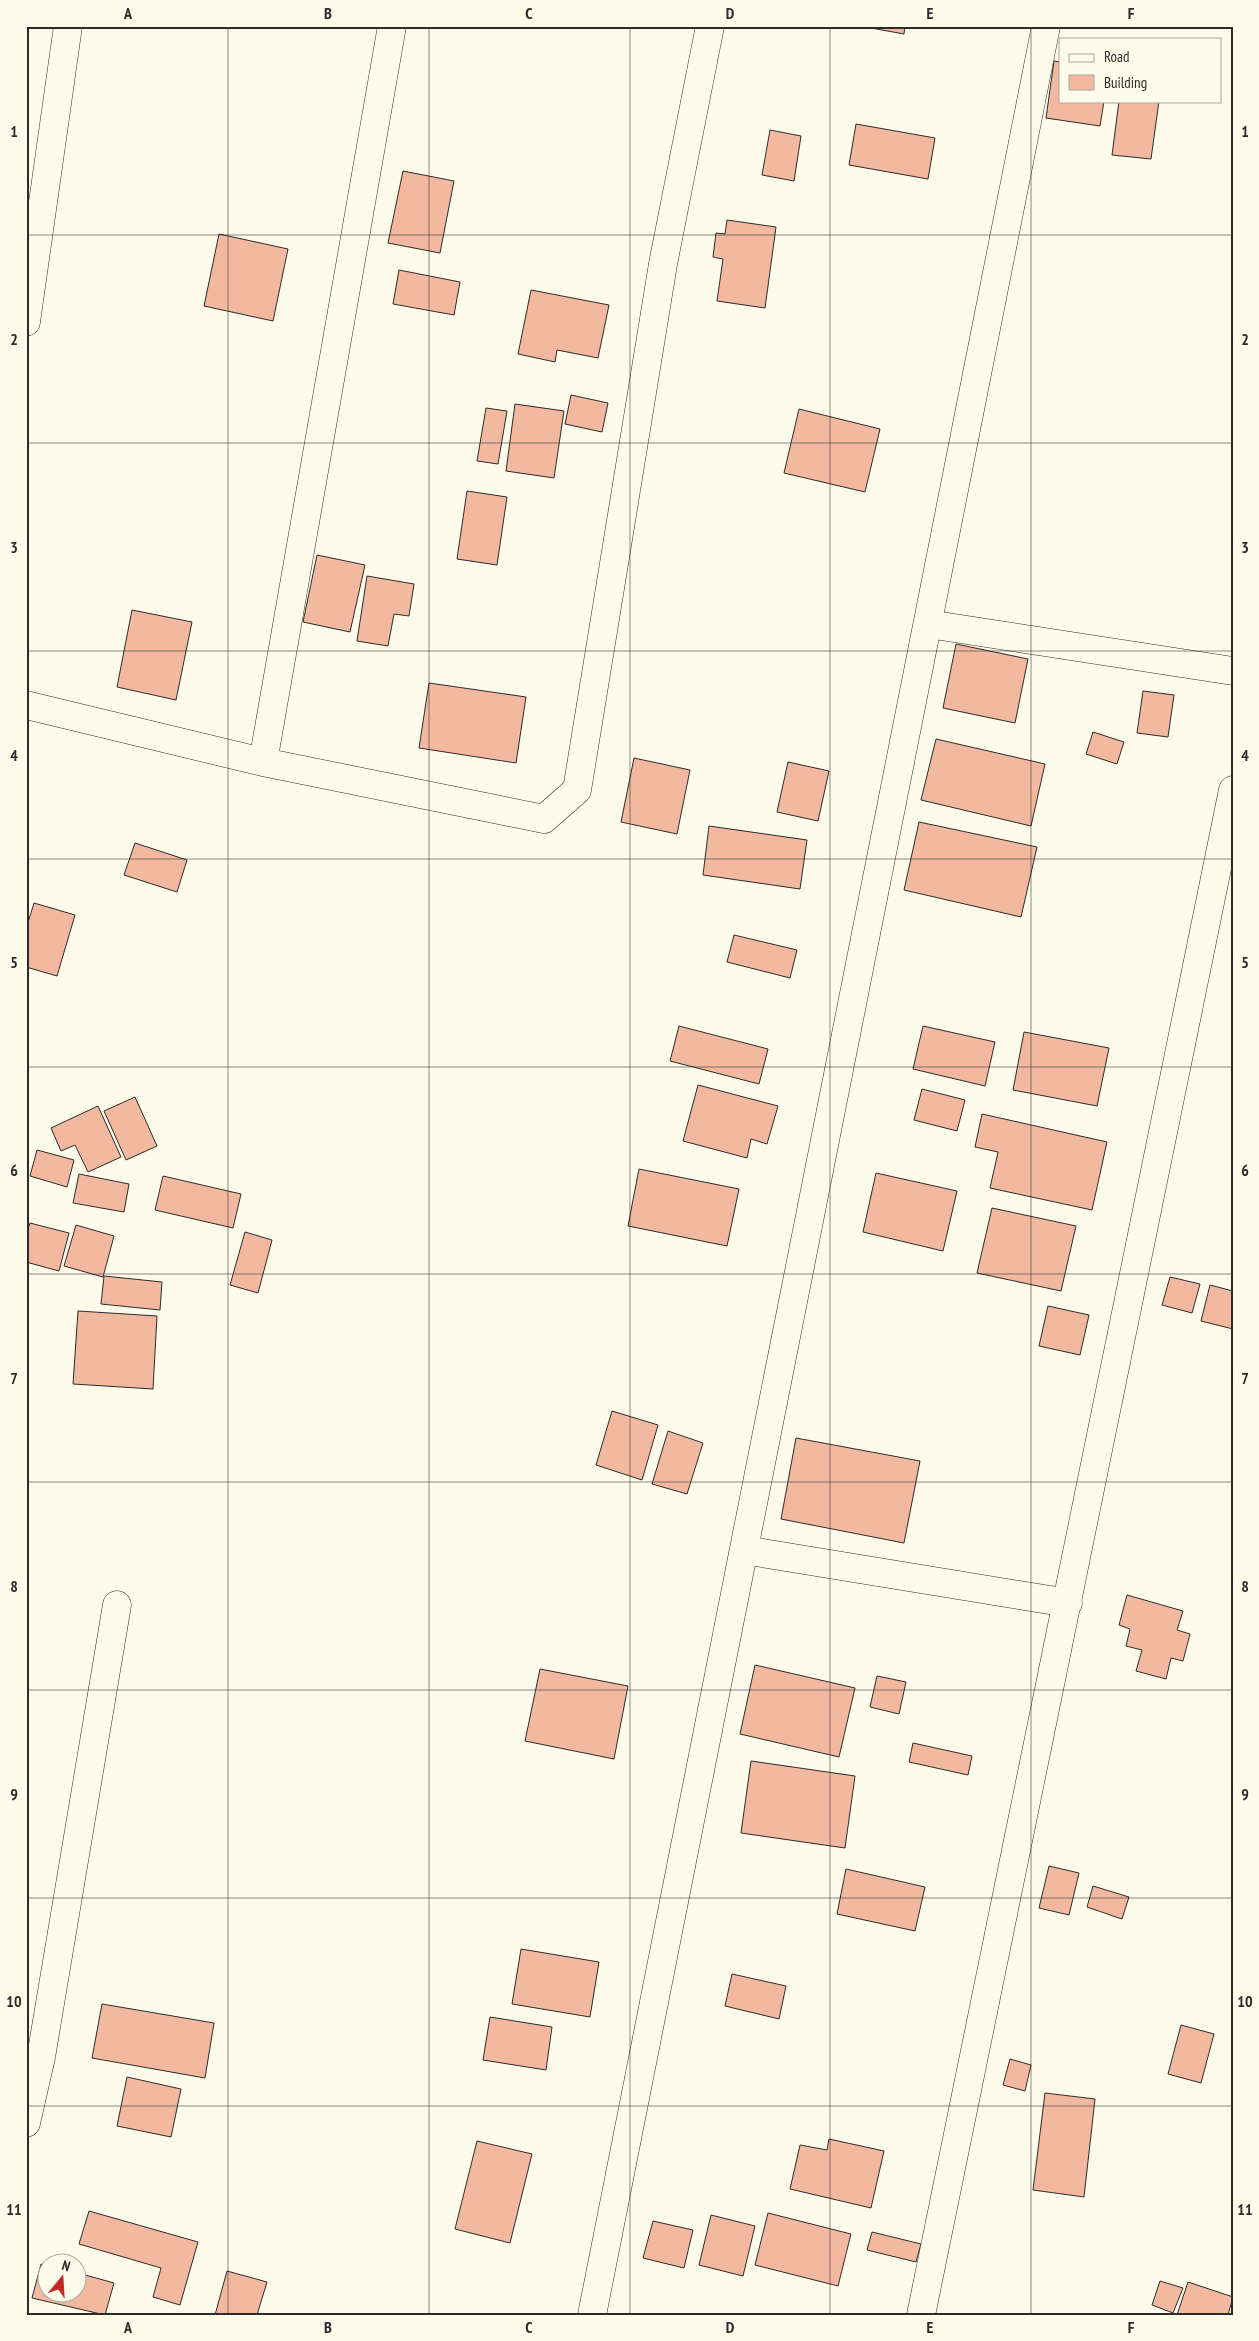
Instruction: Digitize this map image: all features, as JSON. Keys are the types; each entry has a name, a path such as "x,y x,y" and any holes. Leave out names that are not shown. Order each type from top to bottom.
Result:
{"street":[{"path":"26,322 68,26"},
{"path":"262,762 392,26"},
{"path":"26,705 262,762 544,819 578,790 663,264 710,26"},
{"path":"592,2315 1046,26"},
{"path":"928,624 1233,671"},
{"path":"921,2315 1233,790"},
{"path":"744,1550 1068,1603"},
{"path":"26,2123 41,2057 117,1605"}],"building":[{"path":"872,26 905,26 904,34 871,28"},
{"path":"1054,61 1059,62 1059,102 1104,102 1100,126 1046,118"},
{"path":"1119,102 1159,102 1151,159 1112,155"},
{"path":"856,124 935,138 928,179 849,165"},
{"path":"770,130 801,136 794,181 762,175"},
{"path":"403,171 454,181 440,253 388,243"},
{"path":"727,220 776,227 765,308 717,301 723,259 713,257 716,233 725,234"},
{"path":"219,234 288,249 273,321 204,306"},
{"path":"399,270 460,282 454,315 393,304"},
{"path":"531,290 609,305 598,358 557,350 555,362 518,354"},
{"path":"571,395 608,403 602,432 565,424"},
{"path":"515,404 564,411 554,478 506,471"},
{"path":"486,408 507,411 498,464 477,461"},
{"path":"799,409 880,429 865,492 784,473"},
{"path":"467,491 507,497 497,565 457,559"},
{"path":"317,555 365,565 350,632 303,622"},
{"path":"367,576 414,584 409,616 394,614 388,646 357,641"},
{"path":"132,610 192,622 176,700 117,687"},
{"path":"956,644 1028,659 1015,723 943,708"},
{"path":"429,683 526,697 516,763 419,748"},
{"path":"1143,691 1174,695 1168,737 1137,733"},
{"path":"1093,732 1124,742 1117,764 1086,754"},
{"path":"936,739 1045,764 1031,826 921,800"},
{"path":"634,758 690,770 677,834 621,822"},
{"path":"788,762 829,771 818,821 777,812"},
{"path":"919,822 1037,847 1021,917 904,890"},
{"path":"709,826 807,840 800,889 703,875"},
{"path":"135,843 187,860 177,892 124,875"},
{"path":"34,903 75,915 57,976 26,967 26,929"},
{"path":"734,935 797,950 790,978 727,962"},
{"path":"679,1026 768,1049 759,1084 670,1061"},
{"path":"923,1026 995,1042 985,1086 913,1069"},
{"path":"1024,1032 1109,1048 1097,1106 1013,1090"},
{"path":"698,1085 778,1106 767,1144 751,1139 747,1158 683,1141"},
{"path":"922,1089 965,1100 957,1131 914,1120"},
{"path":"135,1097 157,1146 126,1160 104,1111"},
{"path":"98,1106 121,1157 88,1172 75,1145 61,1151 51,1128"},
{"path":"982,1114 1107,1142 1092,1210 990,1188 998,1152 975,1147"},
{"path":"37,1150 74,1160 67,1187 30,1176"},
{"path":"639,1169 739,1189 727,1246 628,1226"},
{"path":"876,1173 957,1191 943,1251 863,1232"},
{"path":"79,1174 129,1184 124,1212 73,1203"},
{"path":"163,1176 241,1194 233,1228 155,1210"},
{"path":"992,1208 1076,1226 1061,1291 977,1273"},
{"path":"30,1223 69,1233 59,1271 26,1262 26,1235"},
{"path":"76,1225 114,1236 103,1277 64,1266"},
{"path":"245,1232 272,1240 258,1293 230,1285"},
{"path":"104,1276 162,1282 160,1310 101,1304"},
{"path":"1170,1277 1200,1284 1192,1313 1162,1305"},
{"path":"1210,1285 1233,1291 1233,1329 1201,1321"},
{"path":"1048,1306 1089,1315 1080,1355 1039,1346"},
{"path":"78,1311 157,1316 153,1389 73,1384"},
{"path":"612,1411 658,1425 642,1480 596,1465"},
{"path":"668,1431 703,1443 687,1494 652,1484"},
{"path":"796,1438 920,1461 904,1543 781,1519"},
{"path":"1127,1595 1183,1611 1177,1630 1190,1634 1183,1661 1171,1658 1166,1679 1136,1671 1142,1650 1126,1646 1130,1629 1119,1625"},
{"path":"755,1665 855,1688 839,1757 740,1734"},
{"path":"540,1669 628,1686 614,1759 525,1741"},
{"path":"877,1676 906,1682 899,1714 870,1707"},
{"path":"913,1743 972,1756 968,1775 909,1762"},
{"path":"751,1761 855,1776 845,1848 741,1833"},
{"path":"1049,1866 1079,1873 1069,1915 1039,1908"},
{"path":"846,1869 925,1887 915,1931 837,1914"},
{"path":"1093,1886 1129,1897 1122,1919 1087,1907"},
{"path":"521,1949 599,1962 590,2017 512,2004"},
{"path":"732,1974 786,1986 779,2019 725,2006"},
{"path":"102,2004 214,2023 205,2078 92,2058"},
{"path":"490,2017 552,2027 546,2070 483,2060"},
{"path":"1181,2025 1214,2034 1201,2083 1168,2074"},
{"path":"1010,2059 1031,2065 1025,2091 1003,2085"},
{"path":"127,2077 181,2089 171,2137 117,2126"},
{"path":"1045,2093 1095,2099 1084,2197 1033,2190"},
{"path":"829,2139 884,2151 871,2208 790,2189 800,2145 827,2150"},
{"path":"477,2141 532,2154 510,2243 455,2229"},
{"path":"89,2211 198,2242 180,2305 153,2297 161,2268 79,2244"},
{"path":"768,2213 851,2234 838,2286 755,2265"},
{"path":"711,2215 755,2226 743,2276 699,2265"},
{"path":"653,2221 693,2230 684,2268 643,2258"},
{"path":"872,2232 921,2244 916,2262 867,2250"},
{"path":"227,2271 267,2282 257,2315 215,2315"},
{"path":"38,2275 38,2299 32,2298"},
{"path":"88,2276 114,2283 105,2315 58,2304 88,2304"},
{"path":"1160,2281 1183,2288 1173,2313 1152,2305"},
{"path":"1188,2282 1233,2297 1228,2315 1177,2315"}]}
